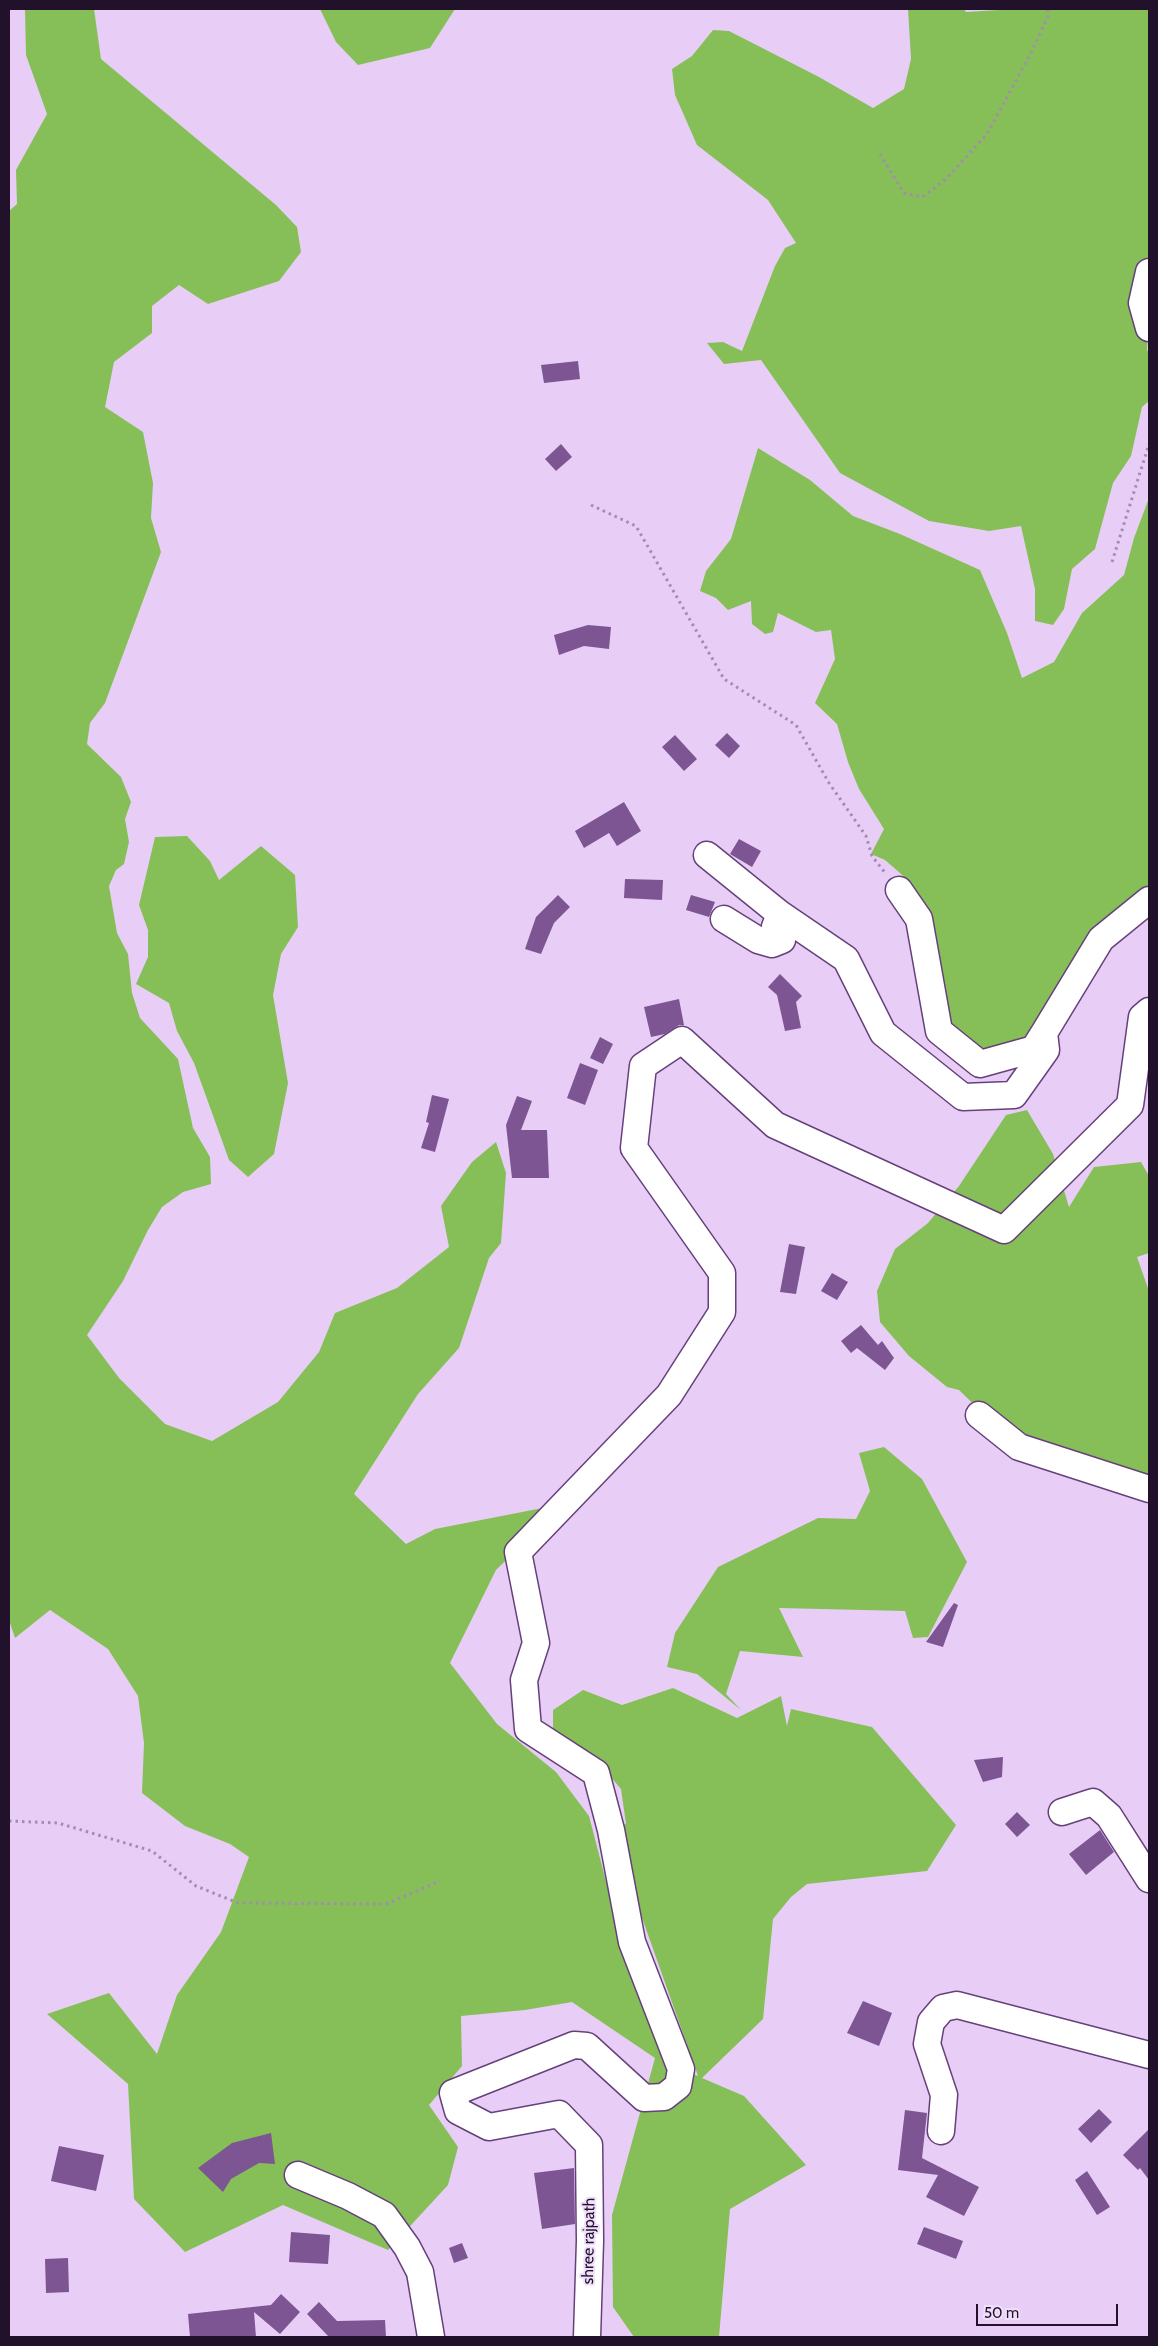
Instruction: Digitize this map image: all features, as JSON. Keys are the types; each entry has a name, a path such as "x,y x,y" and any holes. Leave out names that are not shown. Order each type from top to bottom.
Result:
{"street":[{"path":"1149,272 1142,302 1149,328"},
{"path":"707,855 780,914 846,959 883,1033 963,1097 1014,1096 1046,1050 1044,1033"},
{"path":"899,890 919,919 939,1031 980,1064 1034,1048 1101,939 1149,900"},
{"path":"724,919 758,940 772,944 782,940 775,927 780,914"},
{"name":"shree rajpath","path":"587,2337 590,2241 589,2145 559,2114 489,2127 458,2111 453,2092 574,2045 587,2046 644,2098 664,2097 678,2086 681,2069 632,1942 611,1830 596,1773 528,1729 524,1680 536,1643 518,1552 669,1395 722,1312 722,1273 634,1148 643,1066 682,1040 775,1125 1004,1230 1130,1105 1142,1017 1149,1011"},
{"path":"979,1415 1018,1447 1149,1489"},
{"path":"1062,1812 1093,1802 1109,1816 1149,1879"},
{"path":"941,2131 944,2095 927,2044 931,2022 943,2008 958,2005 1149,2055"},
{"path":"298,2176 348,2196 384,2215 407,2246 420,2272 431,2337"}],"path":[{"path":"880,154 904,193 922,197 946,179 987,134 1032,51 1049,14 1047,9"},
{"path":"1112,562 1149,444"},
{"path":"591,505 636,526 724,679 796,725 829,783 866,836 872,856 899,890"},
{"path":"9,1821 58,1823 152,1851 196,1886 238,1902 386,1904 440,1881"}],"green space":[{"path":"25,9 94,9 101,59 276,205 297,227 301,252 279,281 208,304 179,285 152,306 152,333 114,362 105,407 143,432 153,483 151,518 161,552 105,703 90,723 87,744 121,777 131,802 125,819 129,842 124,864 116,870 109,886 117,933 128,954 132,993 140,1018 178,1059 193,1128 210,1157 211,1184 183,1192 162,1207 148,1230 123,1281 87,1335 119,1378 165,1424 212,1441 278,1402 319,1352 335,1313 397,1288 449,1247 441,1206 472,1162 496,1142 506,1173 501,1243 489,1258 459,1348 418,1394 354,1494 406,1544 435,1529 563,1504 496,1570 450,1663 497,1724 556,1772 589,1816 622,1943 682,2070 698,2076 611,1830 626,1824 621,1789 598,1762 553,1731 553,1710 583,1690 622,1705 673,1688 737,1718 781,1696 787,1726 791,1709 872,1727 956,1825 927,1871 807,1884 791,1897 773,1919 763,2019 702,2078 744,2096 806,2165 730,2209 719,2337 634,2337 613,2307 612,2215 655,2058 572,2002 525,2010 461,2016 462,2066 429,2105 458,2147 448,2185 388,2250 283,2205 185,2252 134,2199 128,2084 47,2014 109,1993 157,2054 177,1995 221,1932 249,1857 230,1844 185,1826 142,1793 144,1743 138,1696 108,1649 50,1610 15,1638 9,1620 9,211 17,204 16,170 47,114 26,55"},
{"path":"320,9 455,9 430,48 358,65 336,42"},
{"path":"908,9 964,9 966,12 1015,9 1149,10 1149,309 1147,350 1149,353 1149,401 1142,407 1131,456 1113,483 1095,549 1072,569 1064,609 1053,625 1035,621 1035,589 1021,526 989,531 929,521 840,473 761,360 724,364 707,343 723,342 742,351 775,266 785,248 796,243 768,200 697,145 675,95 672,69 692,56 713,30 729,31 819,77 873,108 904,89 911,59"},
{"path":"758,448 810,480 853,516 900,534 980,570 1007,633 1022,678 1054,662 1082,613 1124,575 1134,538 1149,498 1149,888 1048,1013 1012,1050 957,1051 908,880 885,860 871,854 884,829 859,789 848,762 837,724 815,703 835,659 831,630 816,632 778,613 773,632 765,634 752,624 751,601 728,610 716,598 700,591 706,571 731,539"},
{"path":"187,836 210,861 219,880 261,846 295,875 298,927 281,954 273,995 288,1083 274,1154 248,1177 229,1160 194,1063 177,1031 169,1003 136,984 148,957 148,930 139,905 155,837"},
{"path":"1027,1110 1053,1154 1069,1207 1094,1167 1141,1162 1149,1176 1149,1253 1137,1257 1149,1291 1149,1499 1002,1432 959,1390 947,1387 909,1356 880,1322 877,1291 895,1249 928,1223 959,1186 1006,1115"},
{"path":"884,1447 922,1479 967,1562 928,1637 913,1638 905,1611 779,1608 803,1657 740,1651 726,1694 741,1710 697,1674 667,1667 675,1633 718,1567 818,1518 856,1519 870,1491 859,1453"}],"building":[{"path":"578,361 580,379 544,383 541,365"},
{"path":"561,444 572,457 556,471 545,459"},
{"path":"588,625 611,627 609,649 584,646 559,655 554,635"},
{"path":"727,733 740,746 729,758 715,745"},
{"path":"675,735 697,759 684,771 662,747"},
{"path":"624,802 641,831 617,846 609,833 584,848 575,831"},
{"path":"739,839 761,851 752,867 730,854"},
{"path":"625,879 663,880 662,900 624,898"},
{"path":"558,895 570,907 554,923 541,954 525,949 536,917"},
{"path":"691,895 715,902 709,917 686,910"},
{"path":"780,974 802,996 796,1002 801,1028 785,1031 777,995 768,987"},
{"path":"679,999 684,1025 679,1025 665,1034 651,1037 644,1007"},
{"path":"600,1037 613,1044 603,1064 590,1058"},
{"path":"580,1063 598,1070 585,1105 567,1098"},
{"path":"432,1095 449,1099 435,1152 421,1148 429,1123 426,1122"},
{"path":"517,1096 532,1101 521,1130 547,1130 549,1178 512,1178 506,1125"},
{"path":"789,1244 805,1247 796,1294 780,1292"},
{"path":"832,1273 848,1282 837,1300 821,1291"},
{"path":"861,1325 878,1345 882,1341 894,1358 885,1370 857,1348 851,1353 841,1341"},
{"path":"954,1603 958,1605 943,1647 926,1642"},
{"path":"1003,1757 1002,1777 983,1782 974,1760"},
{"path":"1017,1812 1030,1825 1017,1837 1005,1824"},
{"path":"1100,1830 1114,1852 1086,1875 1069,1854"},
{"path":"863,2001 892,2013 879,2046 847,2033"},
{"path":"1099,2109 1112,2122 1091,2143 1078,2129"},
{"path":"905,2110 927,2113 922,2158 979,2187 964,2216 926,2197 938,2175 898,2170"},
{"path":"1149,2129 1149,2180 1140,2168 1138,2170 1123,2155"},
{"path":"271,2133 275,2164 259,2163 231,2179 223,2192 198,2168 232,2143"},
{"path":"59,2146 104,2155 96,2191 51,2181"},
{"path":"574,2168 575,2224 542,2229 534,2173"},
{"path":"1087,2171 1110,2207 1097,2215 1075,2180"},
{"path":"924,2227 963,2241 956,2259 917,2244"},
{"path":"291,2232 330,2235 328,2264 289,2262"},
{"path":"462,2243 468,2258 454,2263 449,2248"},
{"path":"68,2258 69,2292 46,2293 45,2259"},
{"path":"281,2294 300,2312 280,2334 254,2312 256,2337 190,2337 188,2314 271,2305"},
{"path":"319,2302 337,2321 385,2320 386,2337 329,2337 307,2314"}]}
